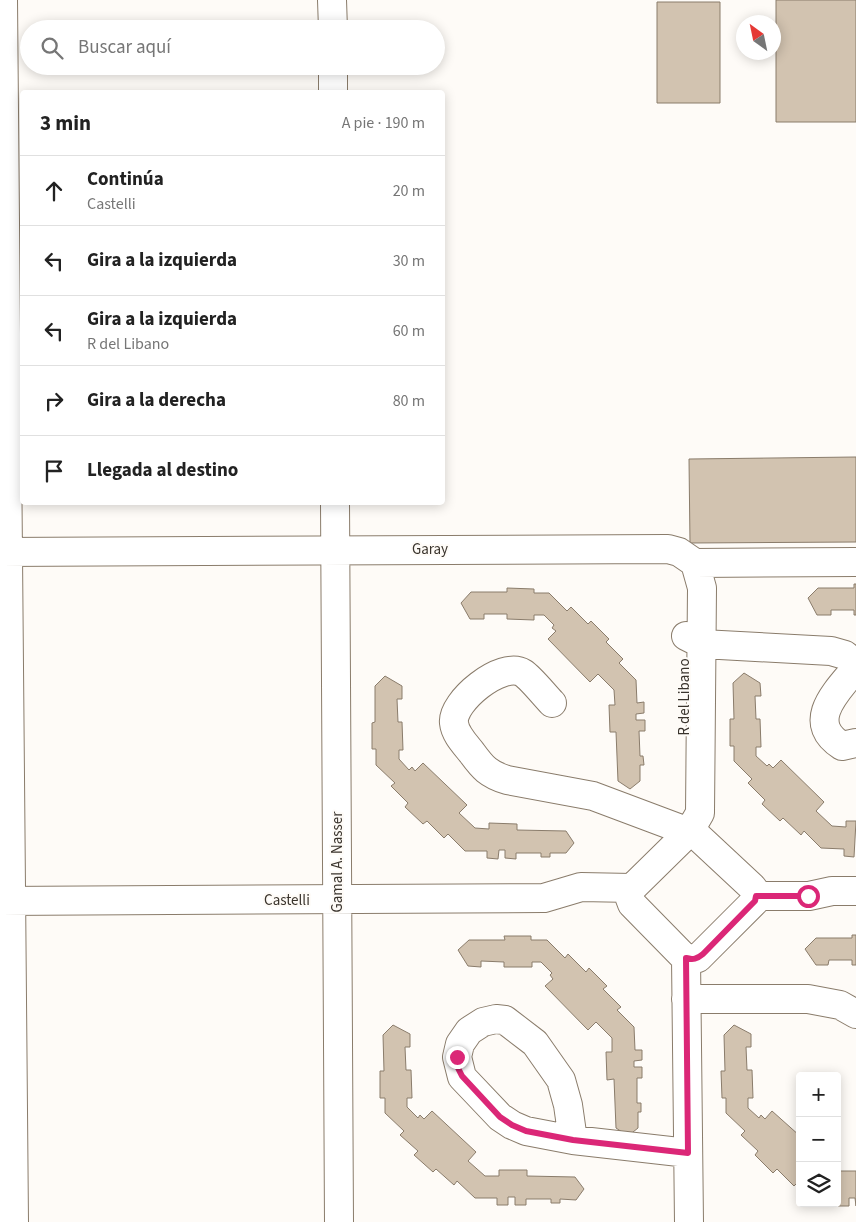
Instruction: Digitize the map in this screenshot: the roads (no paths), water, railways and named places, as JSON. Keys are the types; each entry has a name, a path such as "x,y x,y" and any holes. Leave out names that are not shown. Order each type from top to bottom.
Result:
{"street":[{"path":"3,0 9,210 4,552 5,901 14,1222"},
{"path":"332,0 333,20"},
{"path":"333,75 333,90"},
{"name":"Gamal A. Nasser","path":"335,505 339,1222"},
{"name":"Garay","path":"4,552 668,549 679,552 695,563"},
{"path":"695,563 856,562"},
{"name":"R del Libano","path":"689,832 684,812 693,640 685,588 695,563"},
{"path":"693,640 831,651 845,655 856,664"},
{"path":"856,668 832,697 823,720 826,730 833,740 842,746 856,742"},
{"path":"552,703 523,673 512,670 500,672 472,691 456,714 454,722 457,732 484,769 493,775 506,780 593,796 695,833 752,887 756,896 755,901 703,954 691,960 686,958 632,904 629,896 632,888 689,832"},
{"name":"Castelli","path":"5,901 544,898 582,888 632,888"},
{"path":"756,896 808,896 832,891 856,891"},
{"path":"686,958 689,1222"},
{"path":"686,998 808,999 840,1005 856,1014"},
{"path":"573,1140 561,1080 535,1043 505,1020 496,1019 483,1022 469,1032 460,1044 457,1057 458,1068 462,1076 500,1117 512,1125 526,1131 573,1140 688,1153"}]}
